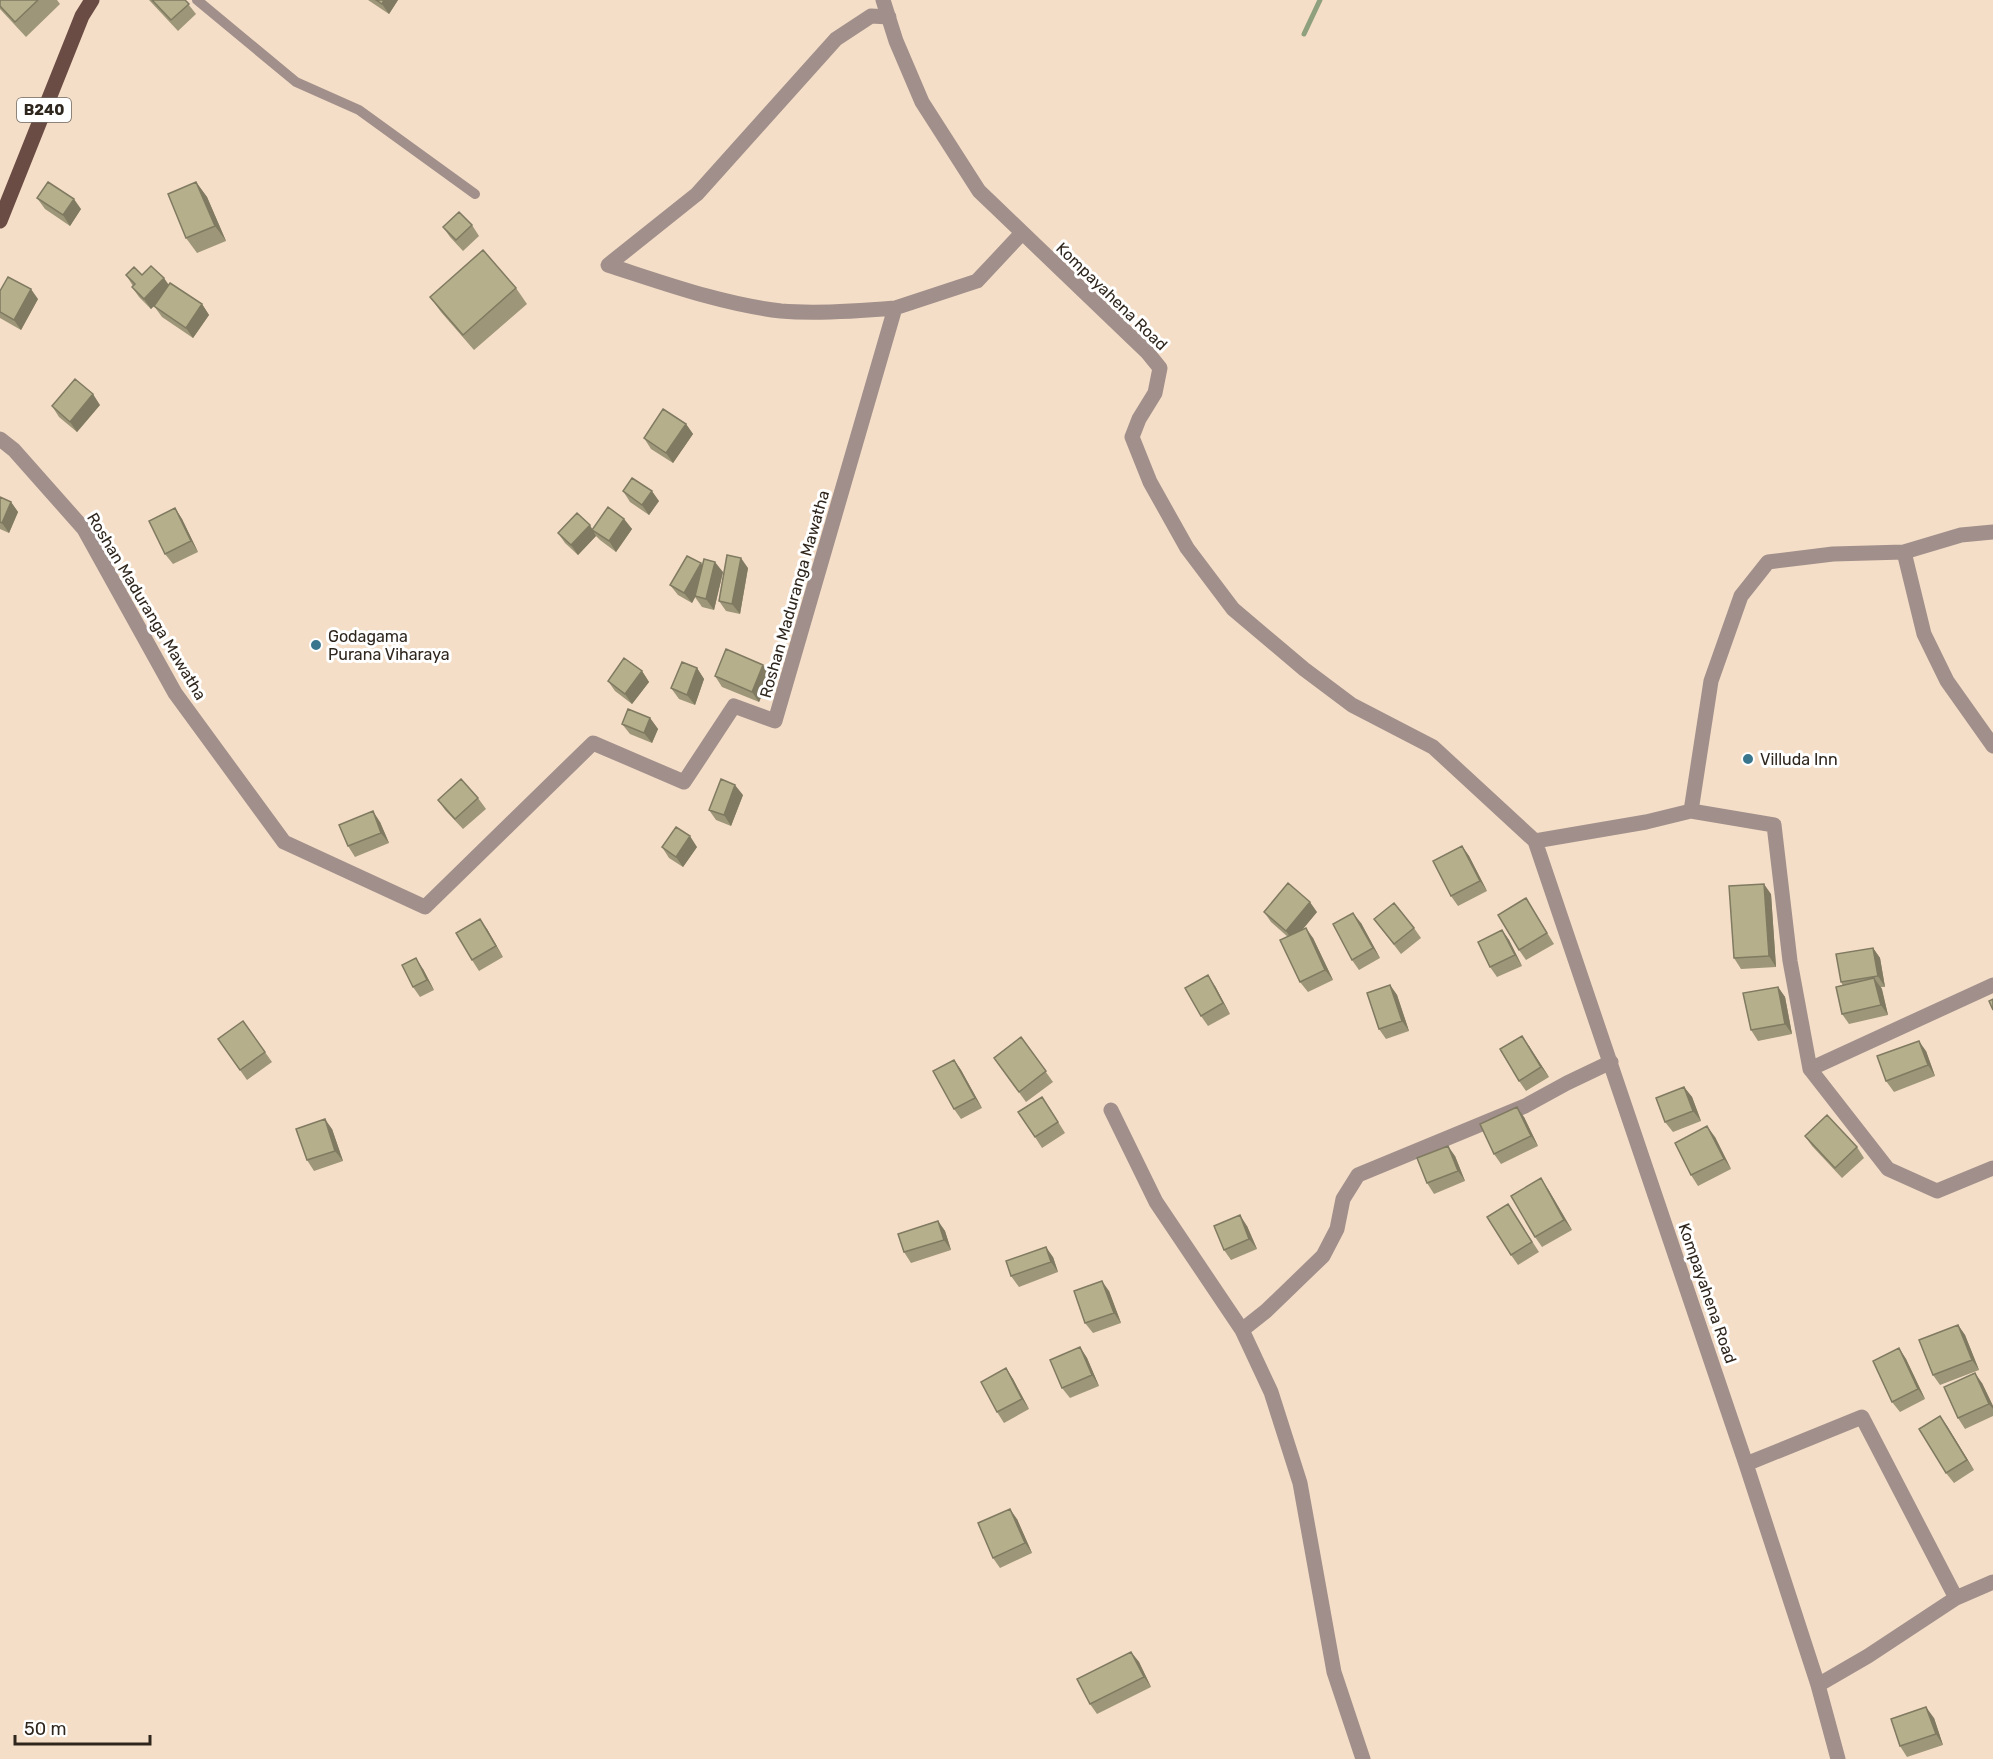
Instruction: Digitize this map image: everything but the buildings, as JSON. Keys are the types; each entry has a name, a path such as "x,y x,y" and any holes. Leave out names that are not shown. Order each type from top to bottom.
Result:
{"main road":[{"name":"B240","path":"1,214 82,16 92,0"}],"street":[{"name":"Kompayahena Road","path":"883,0 896,40 927,110 979,191 1148,352 1160,368 1155,393 1139,419 1132,437 1150,482 1187,548 1233,609 1304,669 1352,705 1433,747 1535,842 1746,1464 1818,1685 1838,1759"},
{"path":"889,17 871,16 836,39 698,194 608,265 707,296 781,311 857,311 895,308 977,281 1022,233"},
{"name":"Roshan Maduranga Mawatha","path":"0,439 14,450 84,530 175,693 284,842 425,907 593,743 684,782 734,706 776,721 895,308"},
{"path":"1691,811 1711,681 1741,596 1768,562 1833,554 1904,552 1961,535 1993,532"},
{"path":"1904,552 1923,634 1947,681 1993,746"},
{"path":"1535,842 1646,822 1691,811 1774,825 1790,961 1810,1069 1888,1168 1937,1191 1993,1168"},
{"path":"1810,1069 1993,985"},
{"path":"1242,1330 1266,1311 1323,1256 1337,1229 1342,1199 1358,1175 1525,1106 1611,1062"},
{"path":"1111,1110 1156,1202 1242,1330 1271,1392 1300,1484 1334,1672 1363,1759"},
{"path":"1746,1464 1862,1417 1956,1598"},
{"path":"1818,1685 1868,1656 1956,1598 1993,1582"}],"lane":[{"path":"197,0 296,82 359,110 475,194"}],"waterway":[{"path":"1304,34 1320,0"}],"place":[{"name":"Godagama Purana Viharaya","path":"316,645"},
{"name":"Villuda Inn","path":"1748,759"}]}
